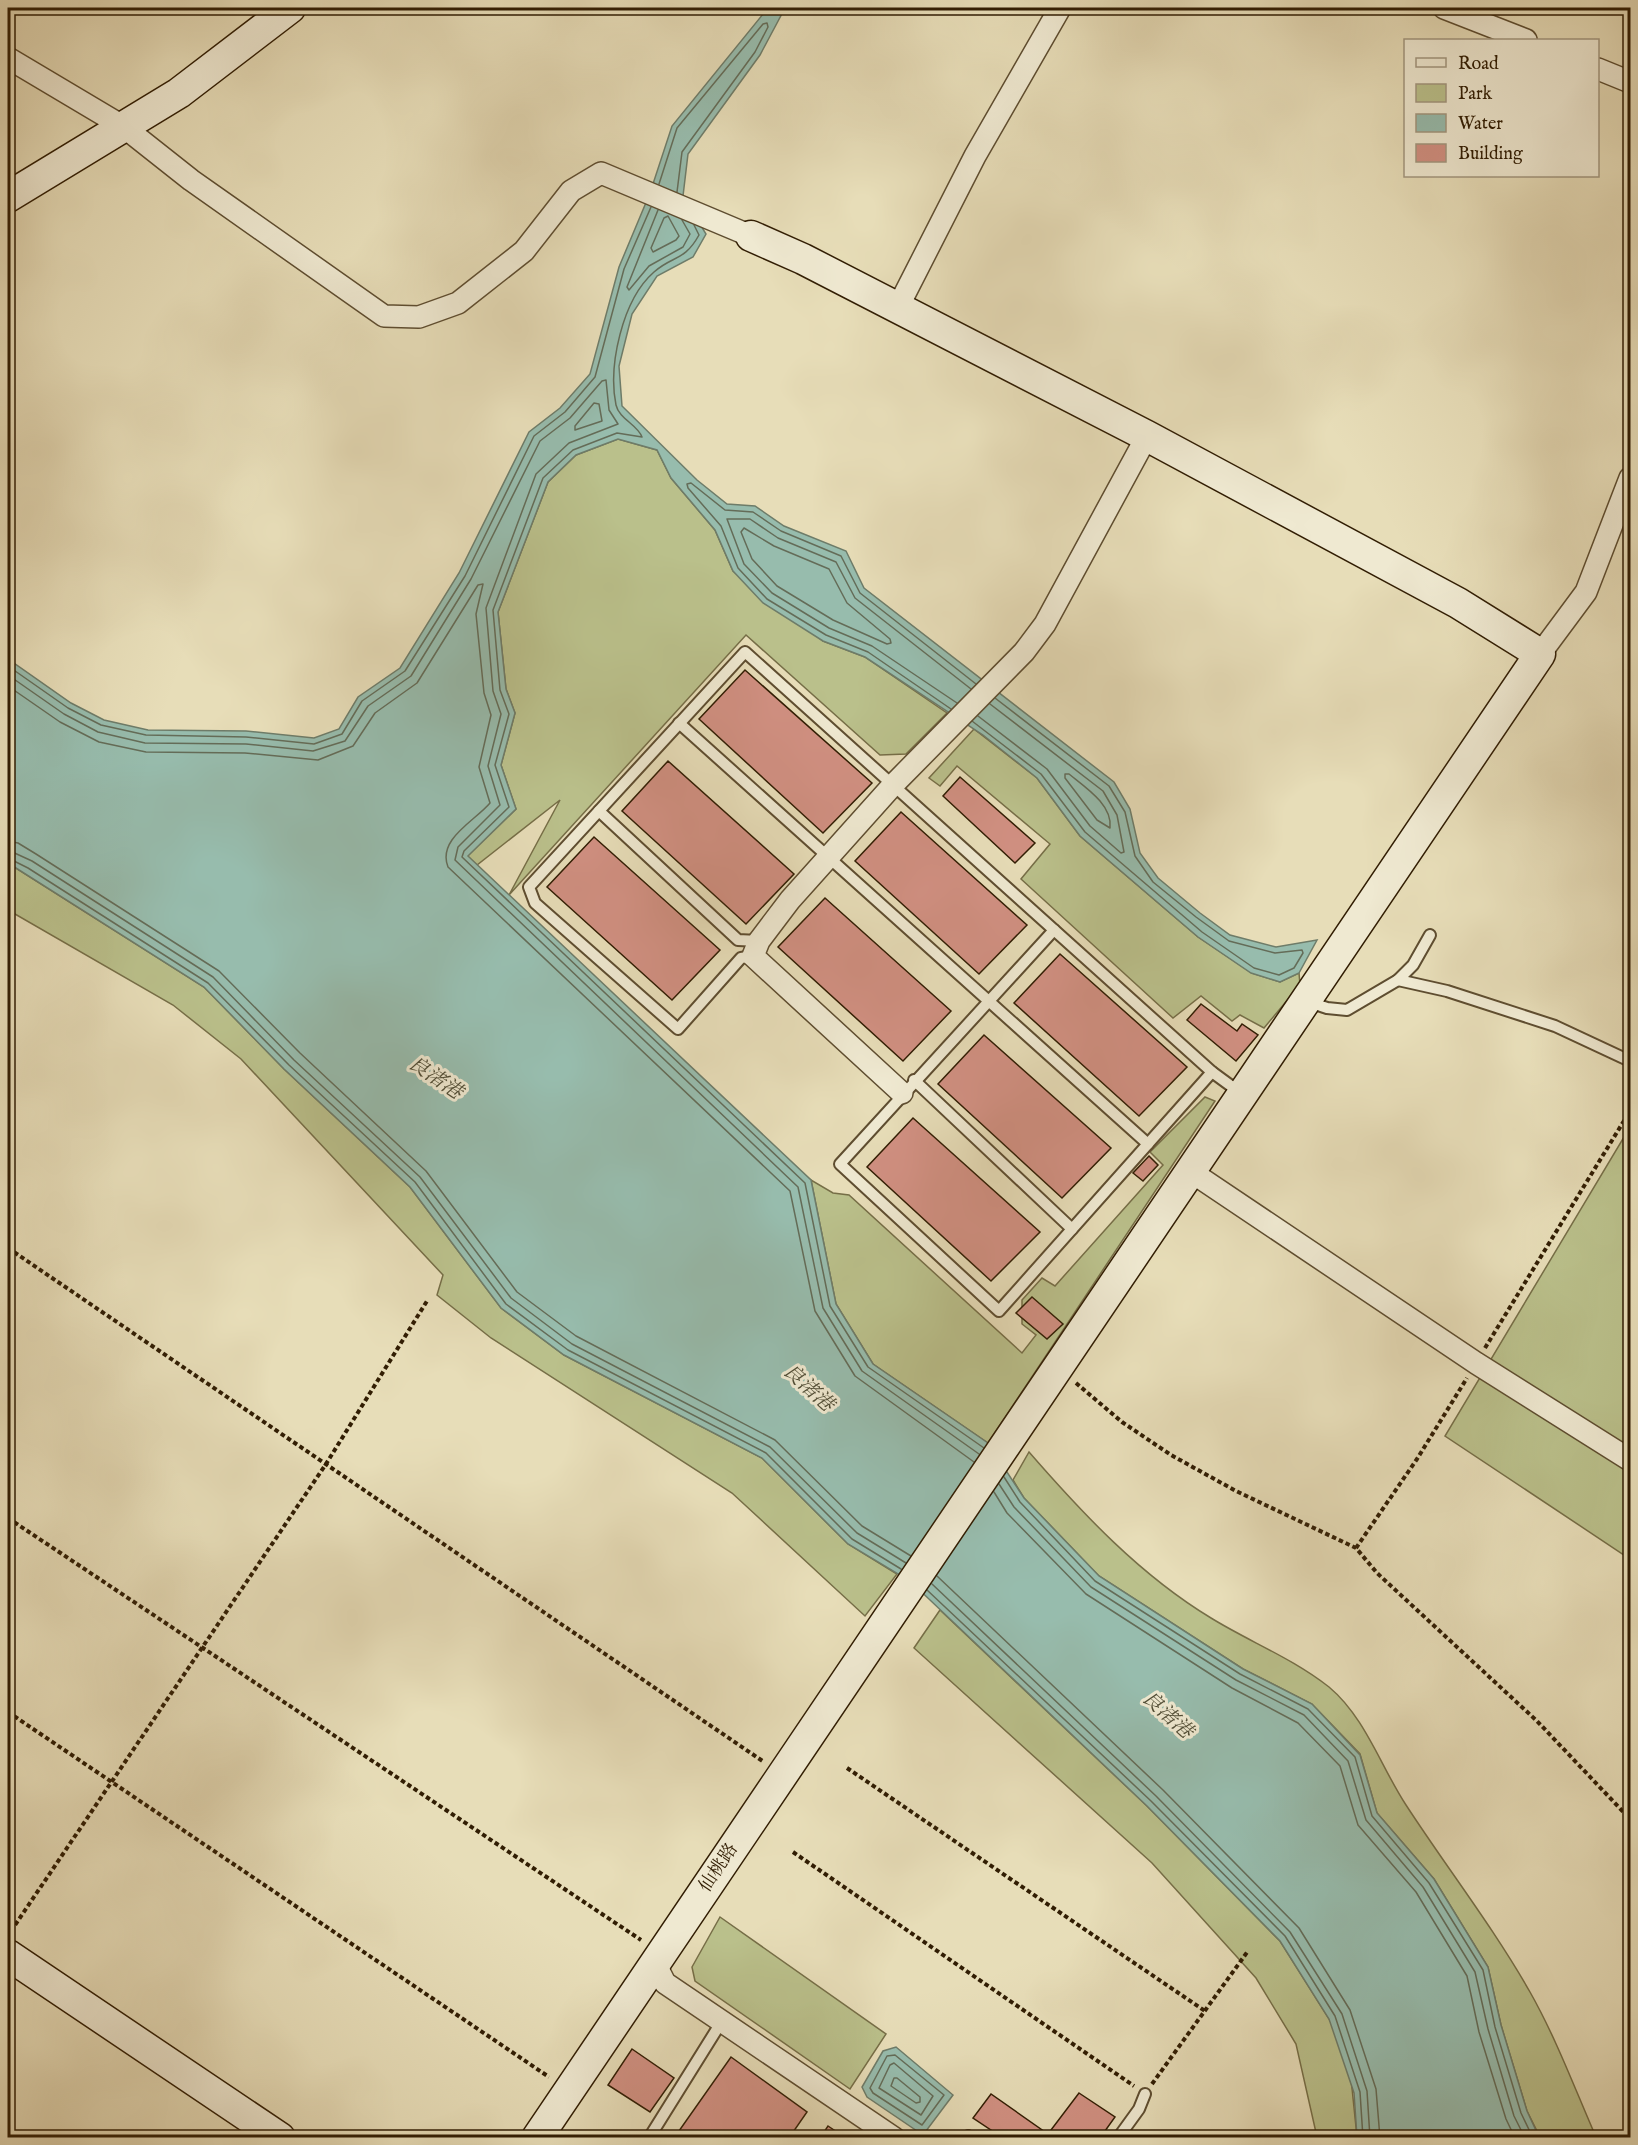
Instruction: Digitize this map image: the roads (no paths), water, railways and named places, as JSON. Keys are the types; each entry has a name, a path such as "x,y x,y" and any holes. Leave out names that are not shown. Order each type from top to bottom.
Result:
{"street":[{"path":"8,197 179,93 290,8"},
{"path":"898,307 975,156 1060,8"},
{"path":"1444,8 1523,39"},
{"path":"8,58 124,127 191,180 384,316 419,317 458,303 524,251 571,191 601,173 803,258 1147,436 1458,603 1540,654 1586,592 1630,478"},
{"path":"1599,69 1630,82"},
{"path":"908,1086 756,948 790,900 893,785 1024,652 1045,624 1147,436"},
{"name":"仙桃路","path":"537,2138 1540,654"},
{"path":"1190,1171 1476,1363 1630,1460"},
{"path":"8,1955 280,2138"},
{"path":"658,1958 665,1983 894,2138"}],"lane":[{"path":"756,948 741,958 678,1029 536,903 530,887 745,652 1212,1072 1242,1094"},
{"path":"679,723 1148,1144"},
{"path":"599,810 738,940 756,948"},
{"path":"1053,930 908,1086 840,1164 999,1311 1212,1072"},
{"path":"1306,1000 1327,1008 1347,1010 1398,980 1413,965 1430,935"},
{"path":"1398,980 1447,991 1555,1026 1630,1061"},
{"path":"908,1086 1072,1229"},
{"path":"649,2138 722,2021"},
{"path":"1118,2138 1138,2109 1145,2094"}],"water":[{"name":"良渚港","path":"768,8 785,8 760,55 688,154 683,196 706,234 693,257 657,276 632,314 619,366 622,406 697,480 727,504 755,506 784,526 846,551 864,588 1114,782 1130,809 1140,853 1158,878 1200,913 1230,935 1276,947 1317,940 1299,973 1280,982 1251,973 1198,937 1080,836 1037,778 983,735 865,657 823,641 763,603 733,571 715,530 671,478 657,450 618,439 576,455 548,482 498,612 506,689 515,713 501,765 516,809 468,856 811,1180 836,1304 873,1364 988,1443 1024,1498 1099,1576 1243,1669 1312,1704 1360,1755 1377,1813 1434,1879 1488,1967 1501,2025 1527,2111 1539,2137 1357,2137 1354,2093 1329,2019 1280,1941 1147,1806 910,1581 848,1544 762,1458 564,1355 501,1308 410,1187 284,1069 204,987 8,863 8,659 71,703 104,720 148,730 246,731 314,738 339,729 358,697 400,668 459,573 529,432 560,408 590,374 619,267 650,193 672,126"},
{"path":"896,2047 953,2095 923,2135 867,2097 862,2087 883,2051"}]}
